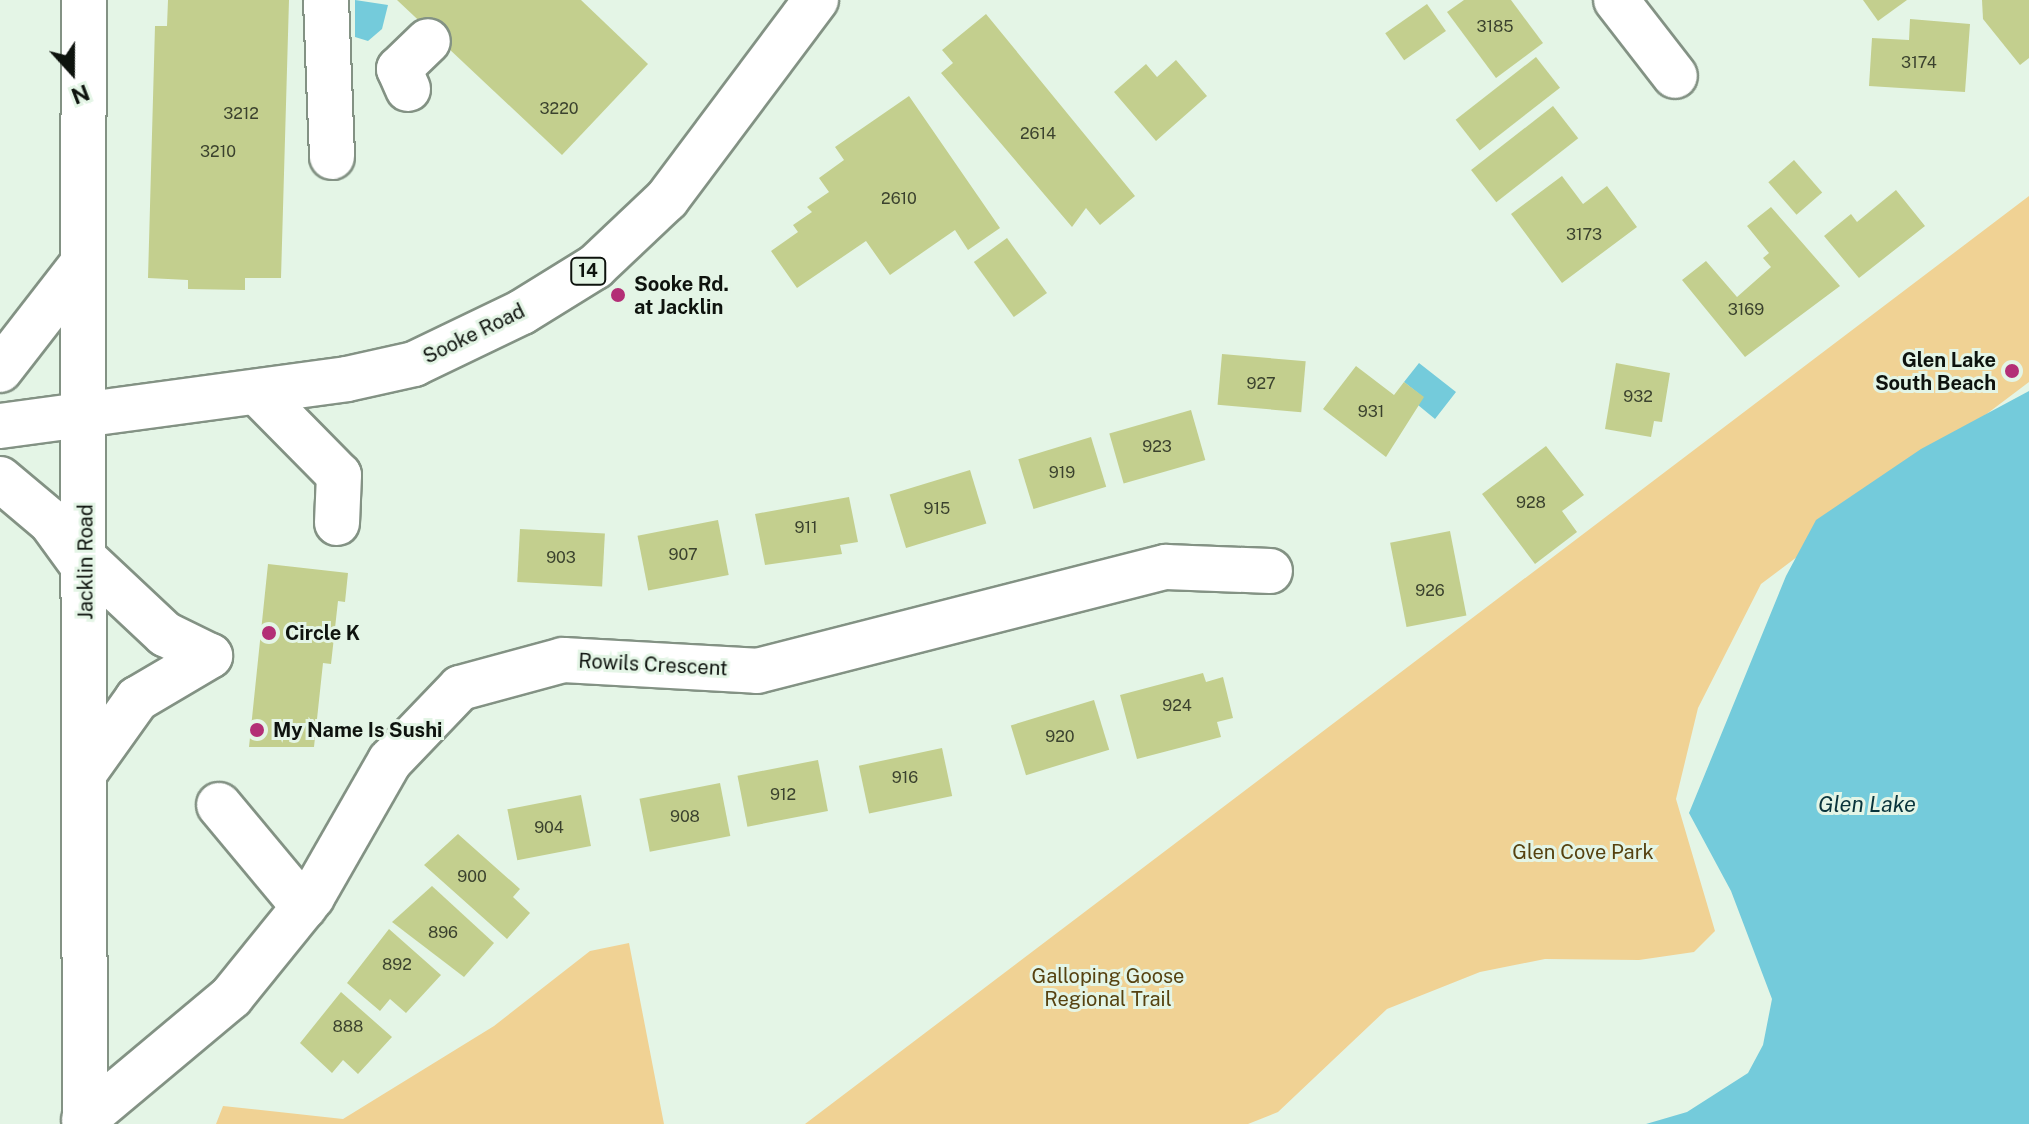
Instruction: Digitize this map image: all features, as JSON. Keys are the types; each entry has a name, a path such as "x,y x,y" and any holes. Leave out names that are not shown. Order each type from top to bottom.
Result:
{"main road":[{"name":"Jacklin Road","path":"84,0 79,268 86,565 84,1122"},
{"path":"326,0 332,157"},
{"name":"Sooke Road","path":"0,426 258,393 414,364 522,312 595,267 667,199 816,0"},
{"path":"1616,0 1675,76"},
{"path":"408,89 399,69 428,41"},
{"path":"0,370 79,268"},
{"path":"258,393 339,475 337,523"},
{"path":"0,479 51,522 86,565 165,634 210,656 137,699 85,772"},
{"name":"Rowils Crescent","path":"84,1122 231,997 304,907 390,761 460,688 563,660 757,671 1166,567 1270,571"},
{"path":"219,805 304,907"}],"green space":[{"name":"Galloping Goose Regional Trail","path":"2029,196 2029,382 1761,584 1698,708 1676,799 1715,931 1694,952 1639,960 1545,959 1480,972 1387,1009 1278,1112 1248,1124 805,1124"},
{"path":"629,943 664,1124 216,1124 223,1106 343,1119 494,1026 590,951"}],"water":[{"path":"355,0 388,5 382,29 368,41 355,37"},
{"path":"1419,363 1456,392 1435,419 1418,405 1423,397 1404,382"},
{"name":"Glen Lake","path":"2029,391 2029,1124 1646,1124 1687,1112 1748,1073 1763,1045 1772,999 1731,891 1689,813 1786,576 1816,520 1921,449"}],"building":[{"path":"168,0 289,0 281,278 245,278 245,290 188,289 188,280 148,278 155,26 167,26"},
{"path":"397,0 581,0 648,64 562,155"},
{"path":"1464,0 1511,0 1543,43 1496,78 1447,12"},
{"path":"1863,0 1907,0 1878,21"},
{"path":"1982,0 2029,0 2029,58 2020,65 1983,19"},
{"path":"1427,4 1446,31 1404,60 1385,33"},
{"path":"986,14 1135,196 1100,225 1086,208 1072,227 941,73 953,63 942,50"},
{"path":"1910,19 1970,24 1965,92 1869,86 1872,38 1909,40"},
{"path":"1536,57 1560,88 1480,151 1456,120"},
{"path":"1176,60 1207,96 1156,141 1114,92 1146,64 1157,77"},
{"path":"909,96 1000,228 968,250 955,230 890,275 866,241 797,288 771,251 798,232 793,225 812,212 807,207 829,192 819,178 844,160 835,147"},
{"path":"1553,106 1578,138 1496,202 1471,170"},
{"path":"1794,160 1822,192 1797,215 1768,182"},
{"path":"1562,176 1583,204 1607,186 1637,227 1562,283 1511,214"},
{"path":"1896,190 1925,226 1859,278 1824,236 1851,214 1857,222"},
{"path":"1771,207 1840,286 1745,357 1682,280 1706,261 1737,297 1771,267 1763,258 1769,253 1747,226"},
{"path":"1007,238 1047,293 1014,317 974,262"},
{"path":"1222,354 1306,361 1301,412 1218,405"},
{"path":"1616,363 1670,373 1662,422 1654,421 1651,437 1605,429"},
{"path":"1356,366 1394,395 1404,382 1424,397 1386,457 1323,409"},
{"path":"1191,410 1205,460 1124,483 1109,433"},
{"path":"1091,437 1106,487 1034,509 1018,459"},
{"path":"1546,446 1584,495 1562,511 1577,532 1535,564 1482,494"},
{"path":"970,470 986,524 906,548 890,495"},
{"path":"849,497 858,542 840,545 842,554 765,565 755,514"},
{"path":"718,520 729,575 648,591 638,536"},
{"path":"520,529 605,533 602,586 517,582"},
{"path":"1450,531 1466,615 1407,627 1390,543"},
{"path":"268,564 348,573 345,602 338,601 331,664 323,663 314,747 249,747"},
{"path":"1203,673 1206,682 1223,677 1233,718 1217,722 1221,737 1137,759 1120,695"},
{"path":"1094,700 1109,750 1026,775 1011,725"},
{"path":"942,748 952,796 869,814 859,766"},
{"path":"818,760 828,811 747,827 738,776"},
{"path":"720,783 730,836 650,852 640,799"},
{"path":"581,795 591,846 517,860 507,809"},
{"path":"458,834 520,889 513,897 530,913 507,939 424,865"},
{"path":"432,886 494,943 464,977 392,922"},
{"path":"389,929 441,975 406,1013 390,999 380,1011 347,983"},
{"path":"341,992 392,1037 358,1074 343,1060 332,1073 300,1043"}],"place":[{"name":"Sooke Rd. at Jacklin","path":"618,295"},
{"name":"Glen Lake South Beach","path":"2012,371"},
{"name":"Circle K","path":"269,633"},
{"name":"My Name Is Sushi","path":"257,730"}],"park label":[{"name":"Glen Cove Park","path":"1583,852"}]}
